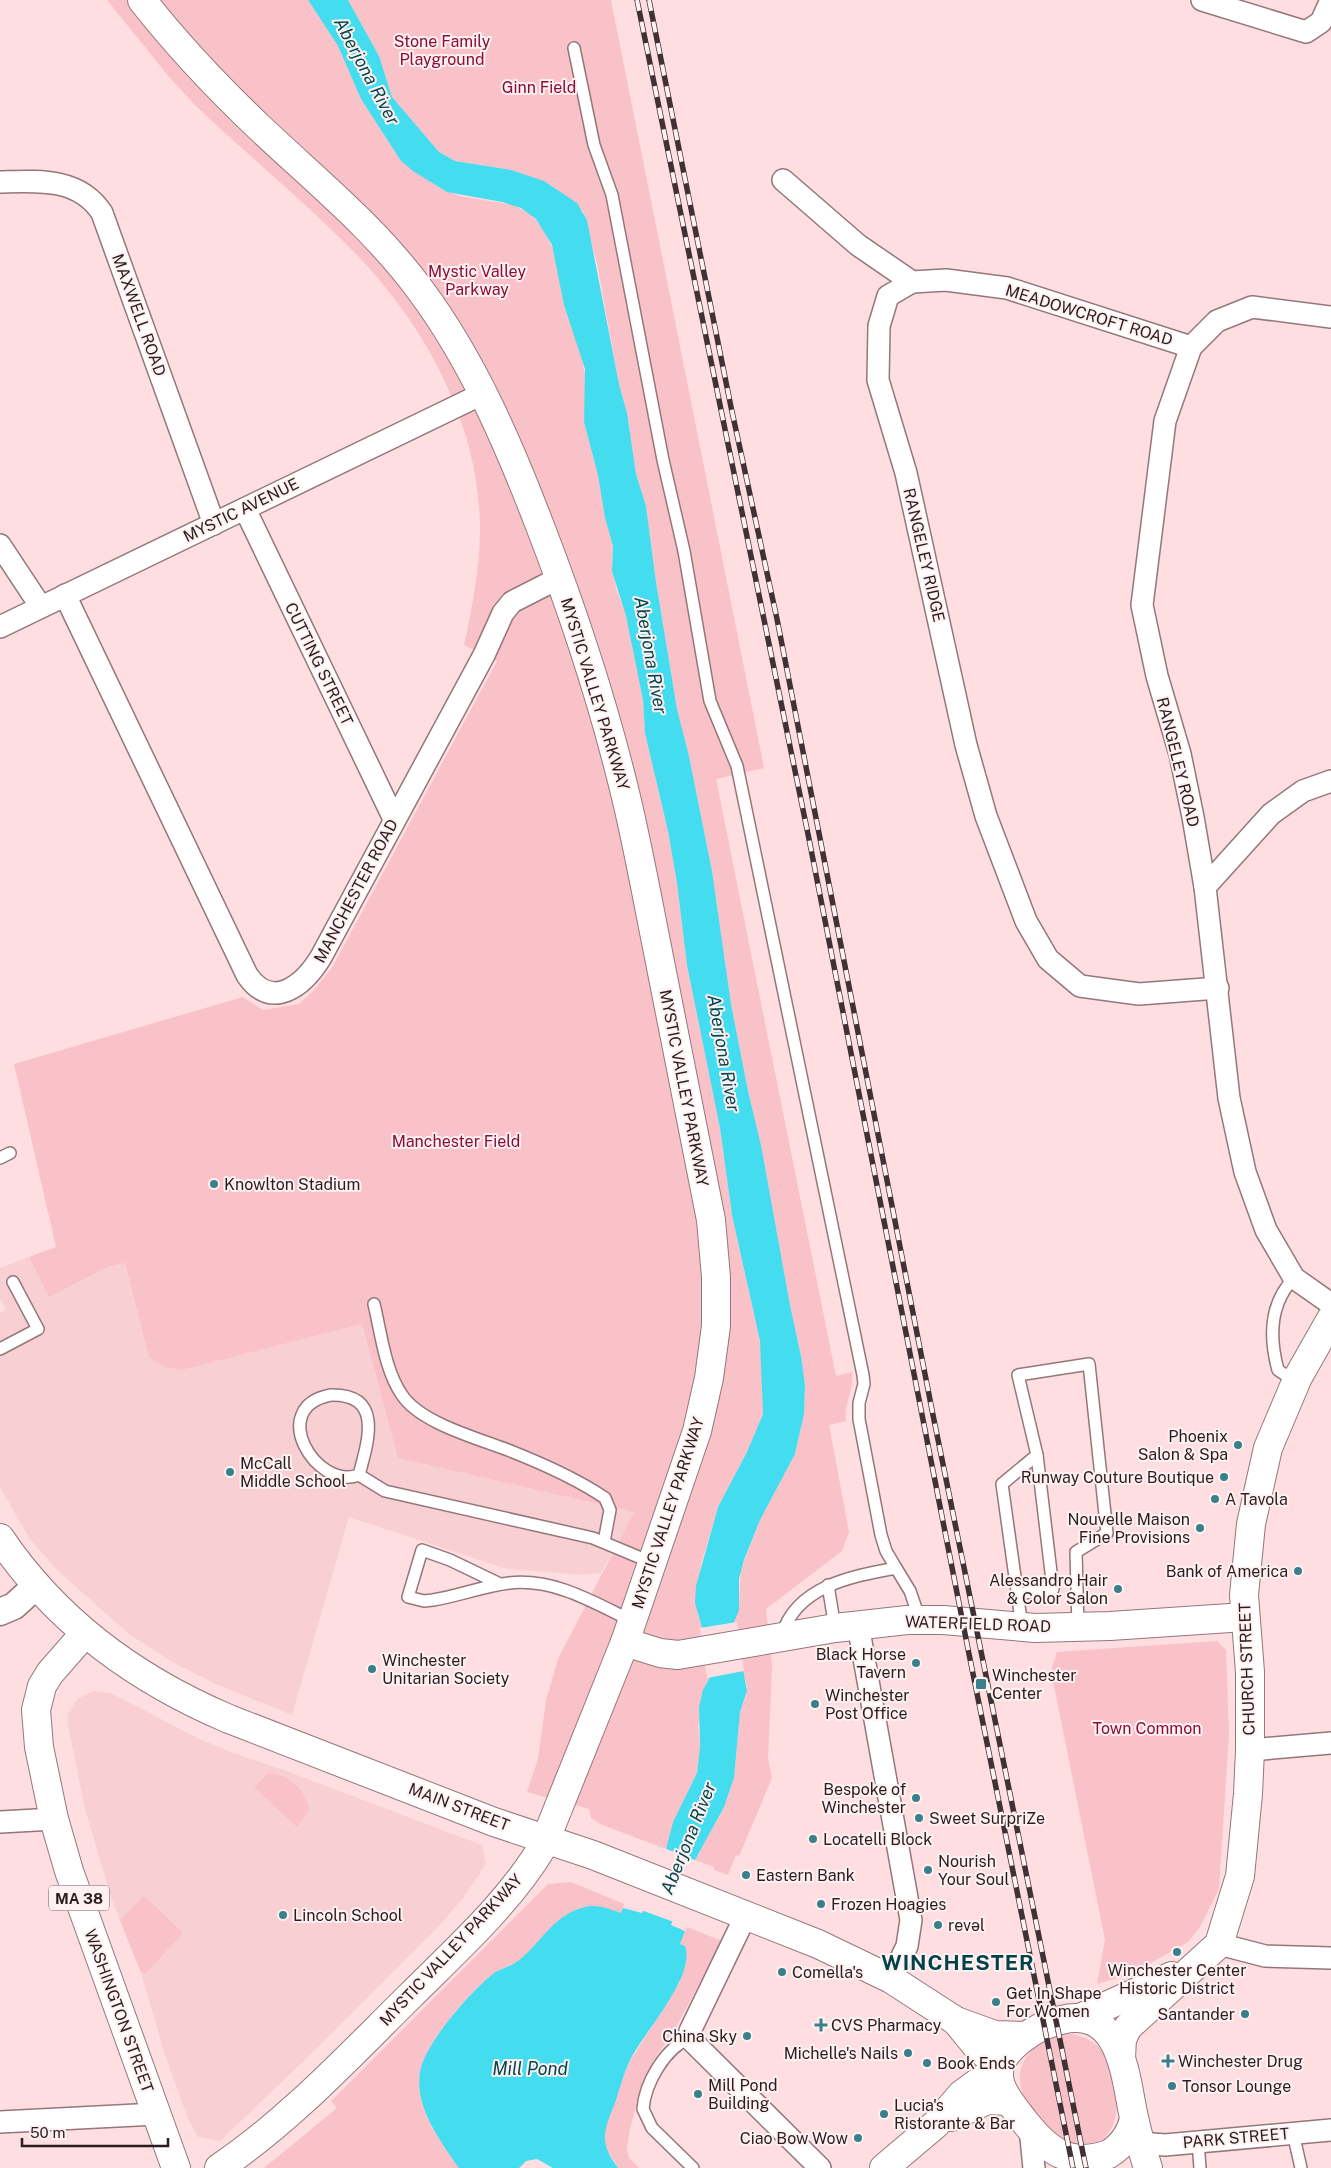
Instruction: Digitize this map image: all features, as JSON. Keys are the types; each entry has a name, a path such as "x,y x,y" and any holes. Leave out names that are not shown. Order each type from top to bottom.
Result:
{"main road":[{"name":"MYSTIC VALLEY PARKWAY","path":"142,0 175,40 232,100 352,211 398,260 439,318 482,394 521,480 559,578 597,689 627,798 710,1220 714,1249 717,1320 709,1378 690,1455 629,1631 547,1839 527,1870 501,1901 403,2003 296,2107 219,2168"},
{"name":"CHURCH STREET","path":"1121,2058 1122,2039 1128,2027 1219,1944 1240,1876 1250,1750 1250,1672 1245,1617 1244,1575 1251,1524 1268,1448 1296,1382 1331,1319"},
{"name":"MAIN STREET","path":"0,1538 37,1585 85,1633 149,1680 201,1707 494,1822 547,1839 636,1872 831,1949 891,1979 956,2021 1002,2036 1026,2036"},
{"name":"WATERFIELD ROAD","path":"629,1631 672,1655 702,1652 847,1626 920,1620 1078,1627 1245,1617"},
{"name":"WASHINGTON STREET","path":"85,1633 46,1679 37,1701 38,1740 54,1819 82,1908 176,2168"},
{"name":"CHURCH STREET","path":"1026,2036 1051,2023 1080,2018 1198,1964"},
{"path":"1080,2018 1096,2023 1107,2032 1121,2058 1141,2143"},
{"name":"MAIN STREET","path":"956,2021 979,2049 999,2066"},
{"path":"884,2168 936,2124 962,2094 999,2066 1006,2054 1026,2036"},
{"path":"999,2066 1000,2084 1008,2101 1054,2156 1066,2161 1089,2166 1114,2150 1129,2134 1141,2143"},
{"path":"936,2124 987,2100 1008,2101"}],"street":[{"path":"1202,0 1306,32 1321,22 1331,0"},
{"path":"783,180 858,245 912,282"},
{"name":"MAXWELL ROAD","path":"0,182 62,184 85,195 102,213 214,524"},
{"name":"MEADOWCROFT ROAD","path":"912,282 946,280 1007,288 1191,347"},
{"name":"RANGELEY RIDGE","path":"912,282 888,296 879,326 878,380 906,473 966,745 995,839 1026,921 1048,959 1080,986 1139,994 1218,988"},
{"name":"RANGELEY ROAD","path":"1331,317 1252,307 1217,321 1191,347 1166,421 1142,605 1157,676 1180,754 1205,887 1218,988 1229,1098 1246,1172 1266,1230 1294,1278 1331,1304"},
{"name":"MYSTIC AVENUE","path":"0,626 482,394"},
{"name":"CUTTING STREET","path":"245,508 394,819"},
{"path":"0,545 41,607"},
{"name":"MANCHESTER ROAD","path":"65,595 247,975 256,986 268,992 281,992 295,987 309,975 321,957 484,655 503,613 518,598 559,578"},
{"path":"1205,887 1270,814 1303,791 1331,781"},
{"path":"0,1612 14,1606 37,1585"},
{"path":"847,1626 911,1920 907,1946 891,1979"},
{"path":"1250,1750 1331,1743"},
{"path":"0,1822 54,1819"},
{"path":"746,1915 690,2031 690,2038 820,2168"},
{"path":"1219,1944 1265,1956 1331,1958"},
{"path":"0,2122 156,2114"},
{"path":"1030,2128 1034,2168"},
{"name":"PARK STREET","path":"1141,2143 1198,2142 1331,2130"}],"lane":[{"path":"574,48 592,137 612,195 663,460 684,551 710,701 715,719 731,748 737,766 863,1375 864,1384 860,1398 859,1414 878,1520 885,1547 910,1591 920,1620"},
{"path":"1294,1278 1284,1289 1272,1316 1272,1350 1278,1370 1296,1382"},
{"path":"0,1349 38,1329 13,1282"},
{"path":"374,1304 392,1374 401,1395 409,1403 435,1420 544,1466 605,1498 610,1510 604,1542"},
{"path":"1017,1594 1053,1589 1037,1455 1018,1375 1089,1364 1107,1533 1076,1552 1078,1627"},
{"path":"359,1475 370,1434 368,1417 358,1403 348,1397 331,1395 320,1398 311,1404 302,1418 300,1429 304,1446 311,1456 336,1476 344,1478 359,1475 373,1485 392,1493 604,1542 653,1563"},
{"path":"1022,1626 1002,1484 1037,1455"},
{"path":"500,1584 450,1560 422,1550 408,1597 433,1600 500,1584 528,1582 563,1589 629,1631"},
{"path":"782,1637 787,1622 794,1612 828,1585 849,1578 896,1568"},
{"path":"828,1585 847,1626"},
{"path":"690,2038 672,2050 664,2060 648,2089 643,2109 652,2128 693,2168"},
{"path":"1293,2133 1302,2168"},
{"path":"1198,2142 1200,2168"}],"shaded area":[{"name":"McCall Middle School","path":"29,1257 49,1296 107,1267 125,1263 149,1357 182,1370 362,1324 398,1458 634,1512 601,1573 583,1575 507,1569 349,1517 292,1715 218,1685 174,1663 129,1634 55,1568 29,1538 0,1487 0,1313 6,1309 0,1299 0,1268"},
{"name":"Lincoln School","path":"94,1691 111,1693 197,1738 239,1755 482,1845 486,1864 464,1897 440,1925 315,2050 220,2141 198,2137 188,2119 165,2055 140,1970 112,1900 85,1809 68,1725 68,1714 77,1699"}],"green space":[{"name":"Manchester Field","path":"107,0 308,0 338,46 361,99 401,161 437,186 459,196 513,205 529,213 542,226 555,254 564,305 582,356 586,382 584,422 598,475 605,518 613,546 612,561 616,588 626,616 643,700 645,733 668,831 677,883 687,965 720,1128 732,1215 762,1351 763,1414 747,1452 718,1507 701,1564 697,1612 702,1628 710,1677 706,1683 698,1726 700,1747 697,1773 673,1822 666,1849 600,1824 591,1818 589,1809 527,1792 538,1759 546,1701 558,1659 634,1512 398,1458 362,1324 182,1370 165,1367 149,1357 125,1263 107,1267 49,1297 29,1257 56,1247 14,1064 243,997 263,1010 299,1004 316,988 333,966 497,661 464,645 473,602 479,558 480,529 477,490 470,452 459,415 444,378 425,344 379,280 353,251 194,104 170,78"},
{"path":"348,0 611,0 764,768 716,779 836,1376 852,1372 846,1421 829,1425 849,1532 842,1551 766,1609 772,1666 768,1759 772,1778 739,1856 736,1855 728,1875 695,1860 724,1807 734,1778 740,1712 746,1696 747,1686 742,1670 734,1622 739,1603 741,1570 760,1520 795,1454 804,1414 805,1385 761,1145 731,1004 712,871 689,756 677,709 656,582 646,506 636,474 627,413 619,384 597,263 583,211 551,185 511,170 455,161 439,152 392,97 379,56"},
{"name":"Town Common","path":"1217,1641 1226,1650 1229,1734 1219,1889 1200,1927 1188,1942 1131,1974 1097,1984 1105,1940 1051,1671 1057,1652"},
{"path":"267,1774 282,1776 289,1780 295,1784 304,1796 309,1810 297,1827 254,1787"},
{"path":"571,1882 624,1904 621,1913 596,1907 585,1907 571,1912 562,1918 518,1961 494,1973 473,1992 450,2018 423,2060 419,2085 425,2111 444,2147 459,2168 264,2168 337,2108 331,2101 548,1884"},
{"path":"144,1896 183,1933 145,1974 140,1970 120,1920"},
{"path":"687,1927 722,1941 674,2031 653,2061 640,2093 630,2128 627,2149 629,2158 639,2168 618,2168 605,2142 604,2134 607,2118 630,2061 680,1982 680,1944"},
{"path":"1072,2034 1089,2040 1102,2051 1113,2076 1116,2091 1117,2106 1115,2120 1109,2132 1100,2142 1086,2147 1059,2143 1032,2111 1025,2099 1021,2086 1020,2074 1023,2063 1029,2053 1048,2040"}],"water":[{"path":"308,0 348,0 379,56 392,97 439,152 455,161 511,170 544,181 577,203 587,220 619,384 627,413 636,474 646,506 656,582 677,709 689,756 712,871 731,1004 761,1145 801,1356 805,1385 804,1414 795,1454 760,1520 744,1560 739,1579 739,1610 734,1622 747,1691 740,1712 734,1778 724,1807 695,1860 671,1925 685,1931 680,1944 685,1946 686,1958 683,1973 667,2004 630,2060 606,2127 605,2142 607,2150 618,2168 553,2168 537,2159 526,2161 519,2168 459,2168 430,2123 421,2098 420,2072 423,2060 430,2047 462,2004 494,1973 518,1961 562,1918 571,1912 591,1906 611,1909 621,1913 623,1908 642,1913 666,1849 673,1822 697,1773 700,1747 699,1707 703,1690 710,1677 702,1628 695,1603 696,1586 718,1507 747,1452 763,1414 760,1341 732,1215 720,1128 687,965 677,883 668,831 645,733 643,700 626,616 612,571 613,546 605,518 598,475 584,422 585,369 564,305 552,245 536,219 521,208 502,202 447,192 413,171 401,161 361,99 338,46"}],"pier":[{"path":"737,1622 744,1671 707,1678 700,1628"},
{"path":"664,1848 697,1861 674,1922 641,1910"}],"railway":[{"path":"637,0 809,839 969,1654 1073,2168"},
{"path":"649,0 731,407 777,619 933,1415 1086,2168"}],"place":[{"name":"Knowlton Stadium","path":"214,1184"},
{"name":"Phoenix Salon & Spa","path":"1238,1445"},
{"name":"McCall Middle School","path":"230,1472"},
{"name":"Runway Couture Boutique","path":"1224,1477"},
{"name":"A Tavola","path":"1215,1499"},
{"name":"Nouvelle Maison Fine Provisions","path":"1200,1528"},
{"name":"Bank of America","path":"1298,1571"},
{"name":"Alessandro Hair & Color Salon","path":"1118,1589"},
{"name":"Black Horse Tavern","path":"916,1663"},
{"name":"Winchester Unitarian Society","path":"372,1669"},
{"name":"Winchester Center","path":"981,1684"},
{"name":"Winchester Post Office","path":"815,1704"},
{"name":"Bespoke of Winchester","path":"916,1798"},
{"name":"Sweet SurpriZe","path":"919,1818"},
{"name":"Locatelli Block","path":"813,1839"},
{"name":"Nourish Your Soul","path":"928,1870"},
{"name":"Eastern Bank","path":"746,1875"},
{"name":"Frozen Hoagies","path":"821,1904"},
{"name":"Lincoln School","path":"283,1915"},
{"name":"revəl","path":"938,1925"},
{"name":"Winchester Center Historic District","path":"1177,1952"},
{"name":"Comella's","path":"782,1972"},
{"name":"Get In Shape For Women","path":"996,2002"},
{"name":"Santander","path":"1245,2014"},
{"name":"CVS Pharmacy","path":"821,2025"},
{"name":"China Sky","path":"747,2036"},
{"name":"Michelle's Nails","path":"908,2053"},
{"name":"Winchester Drug","path":"1168,2061"},
{"name":"Book Ends","path":"927,2063"},
{"name":"Tonsor Lounge","path":"1172,2086"},
{"name":"Mill Pond Building","path":"698,2094"},
{"name":"Lucia's Ristorante & Bar","path":"884,2114"},
{"name":"Ciao Bow Wow","path":"858,2138"}],"district":[{"name":"WINCHESTER","path":"958,1962"}],"park label":[{"name":"Stone Family Playground","path":"442,50"},
{"name":"Ginn Field","path":"539,87"},
{"name":"Mystic Valley Parkway","path":"477,280"}],"water label":[{"name":"Aberjona River","path":"367,71"},
{"name":"Aberjona River","path":"651,655"},
{"name":"Aberjona River","path":"724,1053"},
{"name":"Aberjona River","path":"688,1838"},
{"name":"Mill Pond","path":"530,2068"}]}
